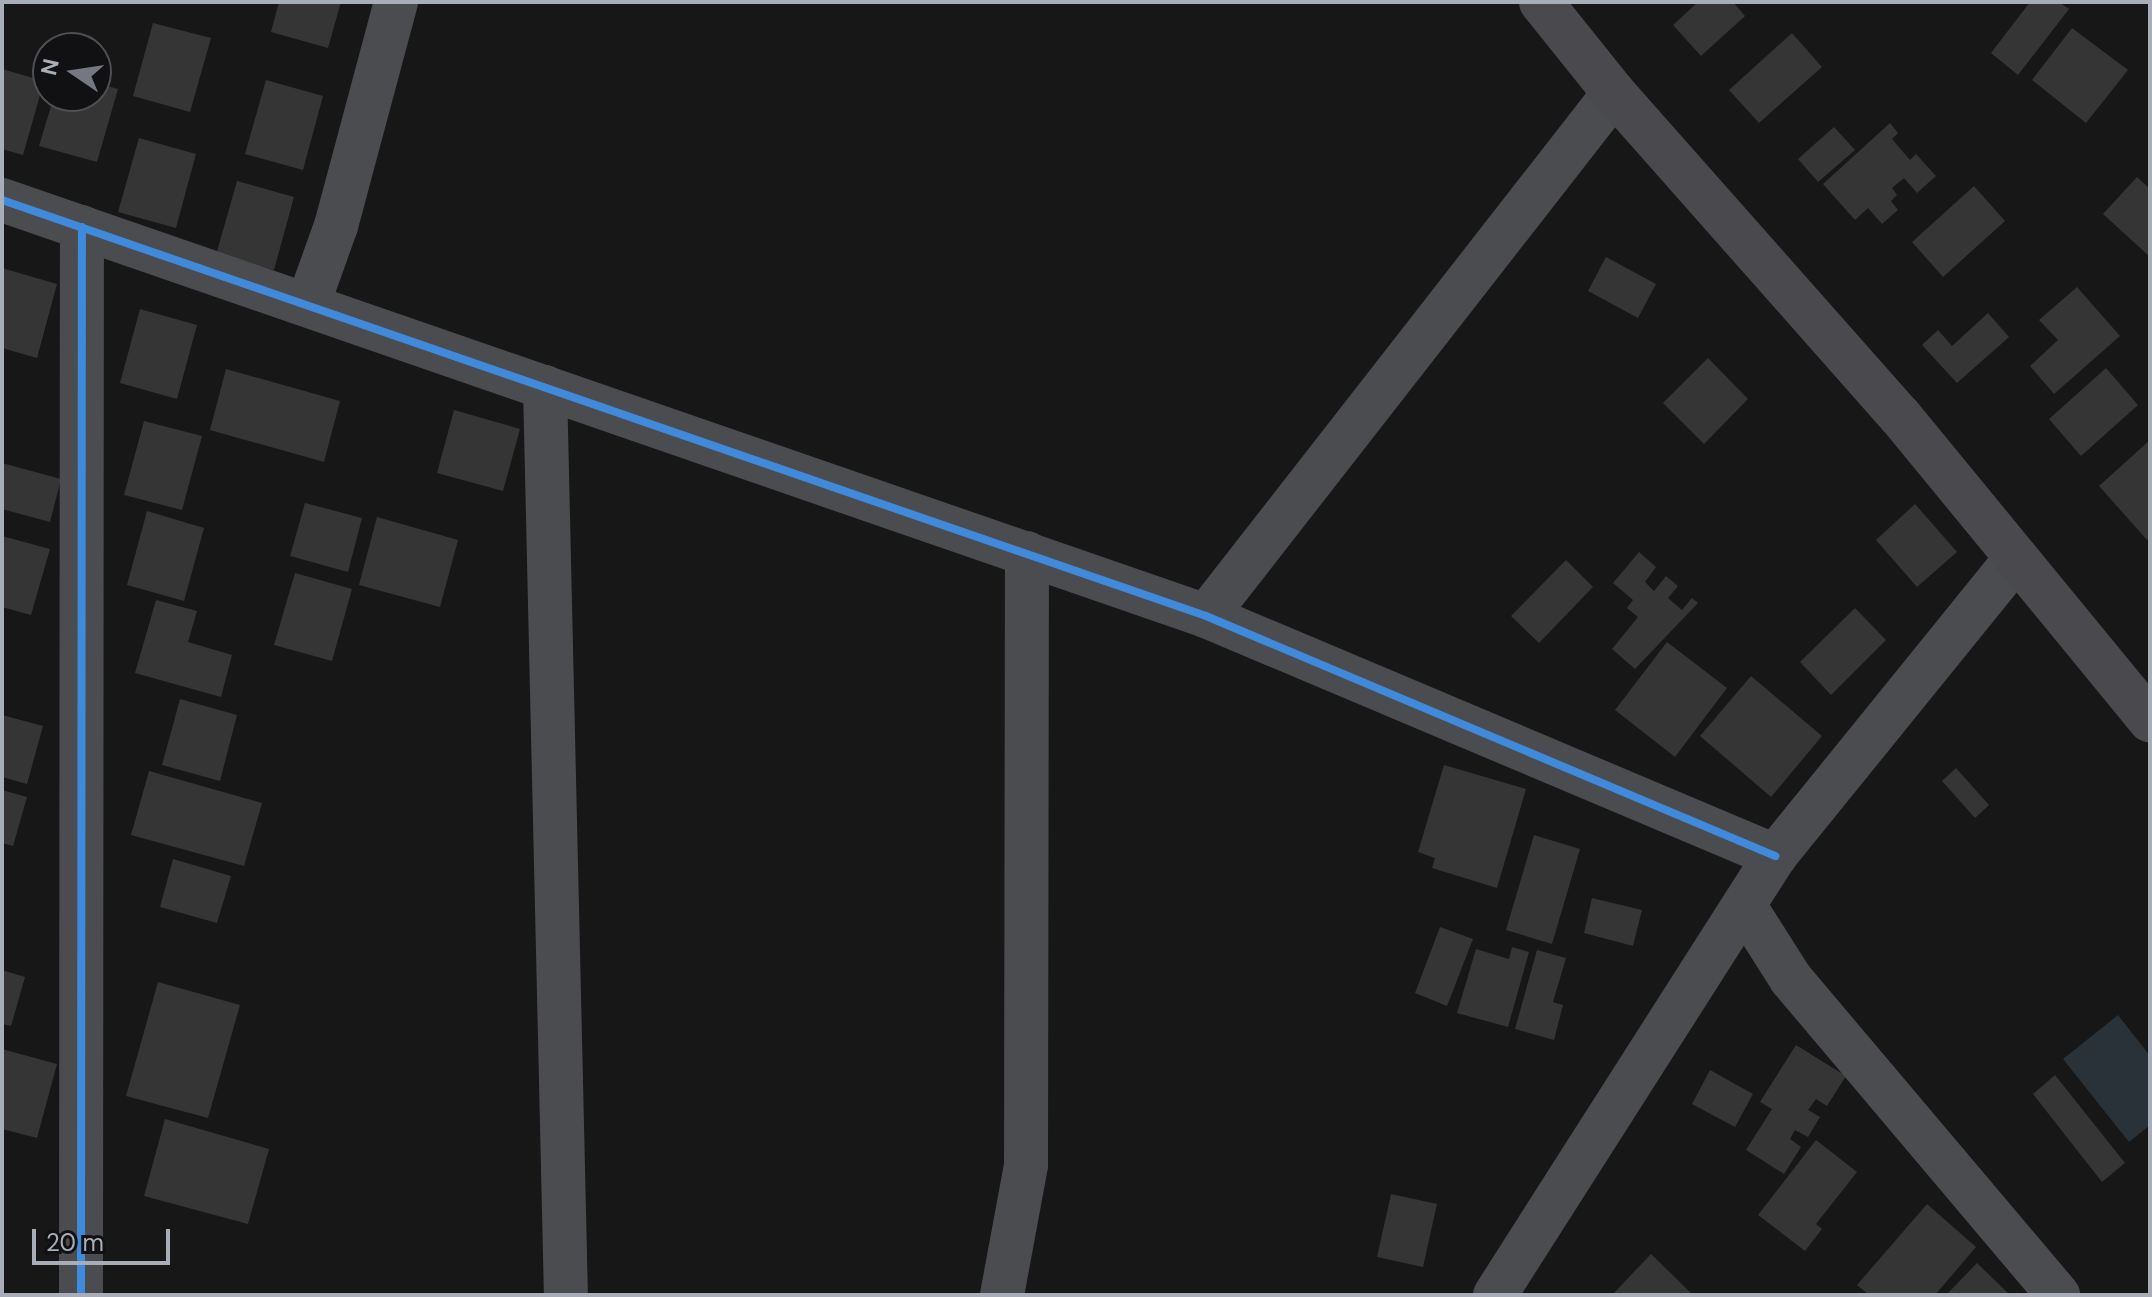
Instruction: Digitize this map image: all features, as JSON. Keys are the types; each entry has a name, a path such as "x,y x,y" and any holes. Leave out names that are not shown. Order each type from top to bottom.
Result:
{"main road":[{"path":"1541,2 1614,93 1900,416 2015,560 2150,720"}],"street":[{"path":"308,304 336,226 396,2"},
{"path":"1206,616 1614,93"},
{"path":"2,200 1206,616 1775,856"},
{"path":"81,1295 82,227"},
{"path":"545,387 566,1295"},
{"path":"1002,1295 1026,1165 1027,553"},
{"path":"1495,1295 1775,856 2015,560"},
{"path":"1744,905 1791,979 2058,1295"}],"shaded area":[{"path":"2118,1015 2150,1056 2150,1125 2129,1142 2063,1059"}],"building":[{"path":"279,2 341,2 328,48 271,32"},
{"path":"1698,2 1733,2 1745,16 1701,56 1673,25"},
{"path":"2030,2 2059,2 2069,9 2018,75 1991,53"},
{"path":"153,23 211,38 190,112 133,96"},
{"path":"2072,28 2128,70 2086,123 2032,80"},
{"path":"1792,33 1822,67 1759,123 1729,90"},
{"path":"2,69 32,78 32,112 35,112 23,155 2,149"},
{"path":"266,80 323,96 303,170 245,154"},
{"path":"112,87 118,89 112,110"},
{"path":"49,112 111,112 97,162 39,146"},
{"path":"1890,123 1898,133 1892,139 1910,160 1916,154 1936,176 1917,193 1904,178 1892,188 1897,195 1891,201 1898,210 1882,224 1868,208 1855,220 1823,184"},
{"path":"1834,127 1855,150 1818,182 1798,159"},
{"path":"139,138 196,154 176,228 118,212"},
{"path":"2137,177 2150,189 2150,257 2103,214"},
{"path":"237,181 294,197 274,270 216,255"},
{"path":"1974,186 2005,221 1943,277 1912,242"},
{"path":"1606,257 1656,284 1638,318 1588,291"},
{"path":"2,268 57,284 37,358 2,348"},
{"path":"2077,287 2120,336 2054,394 2030,366 2058,340 2039,320"},
{"path":"140,309 197,325 177,399 120,383"},
{"path":"1988,313 2009,337 1957,383 1922,345 1938,330 1952,346"},
{"path":"1708,358 1748,399 1704,444 1663,403"},
{"path":"2106,368 2138,405 2081,456 2049,419"},
{"path":"226,369 340,401 324,462 210,430"},
{"path":"454,410 520,429 503,491 437,473"},
{"path":"144,421 202,436 182,510 124,495"},
{"path":"2150,440 2150,537 2147,540 2099,486"},
{"path":"2,463 61,479 50,522 2,509"},
{"path":"305,503 362,518 348,572 290,556"},
{"path":"1915,504 1957,552 1917,587 1876,540"},
{"path":"147,511 204,528 184,601 127,585"},
{"path":"377,517 458,540 440,607 359,585"},
{"path":"2,536 50,549 31,615 2,607"},
{"path":"1639,552 1656,567 1645,582 1654,591 1666,576 1678,586 1668,598 1682,610 1692,598 1698,603 1635,669 1612,649 1638,617 1627,608 1633,600 1613,583"},
{"path":"1566,560 1593,587 1539,643 1511,616"},
{"path":"295,573 352,589 332,661 274,645"},
{"path":"156,600 197,611 188,642 232,655 221,697 135,673"},
{"path":"1855,608 1886,640 1831,695 1800,662"},
{"path":"1667,642 1727,688 1675,757 1615,710"},
{"path":"1751,676 1822,736 1771,797 1700,736"},
{"path":"180,699 237,715 220,781 162,765"},
{"path":"2,715 43,726 27,784 2,777"},
{"path":"1444,765 1526,789 1497,888 1432,868 1435,858 1418,852"},
{"path":"1956,768 1989,805 1975,818 1942,781"},
{"path":"149,771 262,803 244,866 131,835"},
{"path":"2,790 27,797 13,846 2,843"},
{"path":"1534,835 1580,849 1552,944 1506,930"},
{"path":"173,859 231,876 217,923 160,907"},
{"path":"1592,898 1642,910 1633,946 1584,933"},
{"path":"1440,927 1473,939 1447,1006 1415,993"},
{"path":"1512,947 1529,952 1508,1027 1457,1013 1476,949 1509,959"},
{"path":"1537,950 1566,958 1553,1002 1563,1005 1554,1040 1515,1029"},
{"path":"2,970 25,977 11,1026 2,1024"},
{"path":"158,982 240,1005 208,1118 126,1096"},
{"path":"1796,1045 1846,1076 1827,1106 1816,1099 1808,1110 1820,1117 1808,1137 1795,1130 1790,1139 1801,1147 1784,1174 1746,1150 1772,1109 1760,1102"},
{"path":"2,1049 57,1064 37,1138 2,1129"},
{"path":"1710,1070 1753,1094 1735,1127 1692,1104"},
{"path":"2055,1075 2125,1163 2102,1182 2033,1094"},
{"path":"165,1119 269,1149 248,1224 144,1196"},
{"path":"1816,1140 1857,1172 1816,1224 1822,1229 1805,1251 1758,1215"},
{"path":"1391,1194 1437,1204 1423,1267 1377,1257"},
{"path":"1927,1204 1976,1247 1935,1295 1869,1295 1857,1285"},
{"path":"1651,1254 1693,1295 1612,1295"},
{"path":"1977,1263 2010,1295 1946,1295"}],"cycle path":[{"path":"2,200 1206,616 1775,856"},
{"path":"81,1295 82,227"}]}
